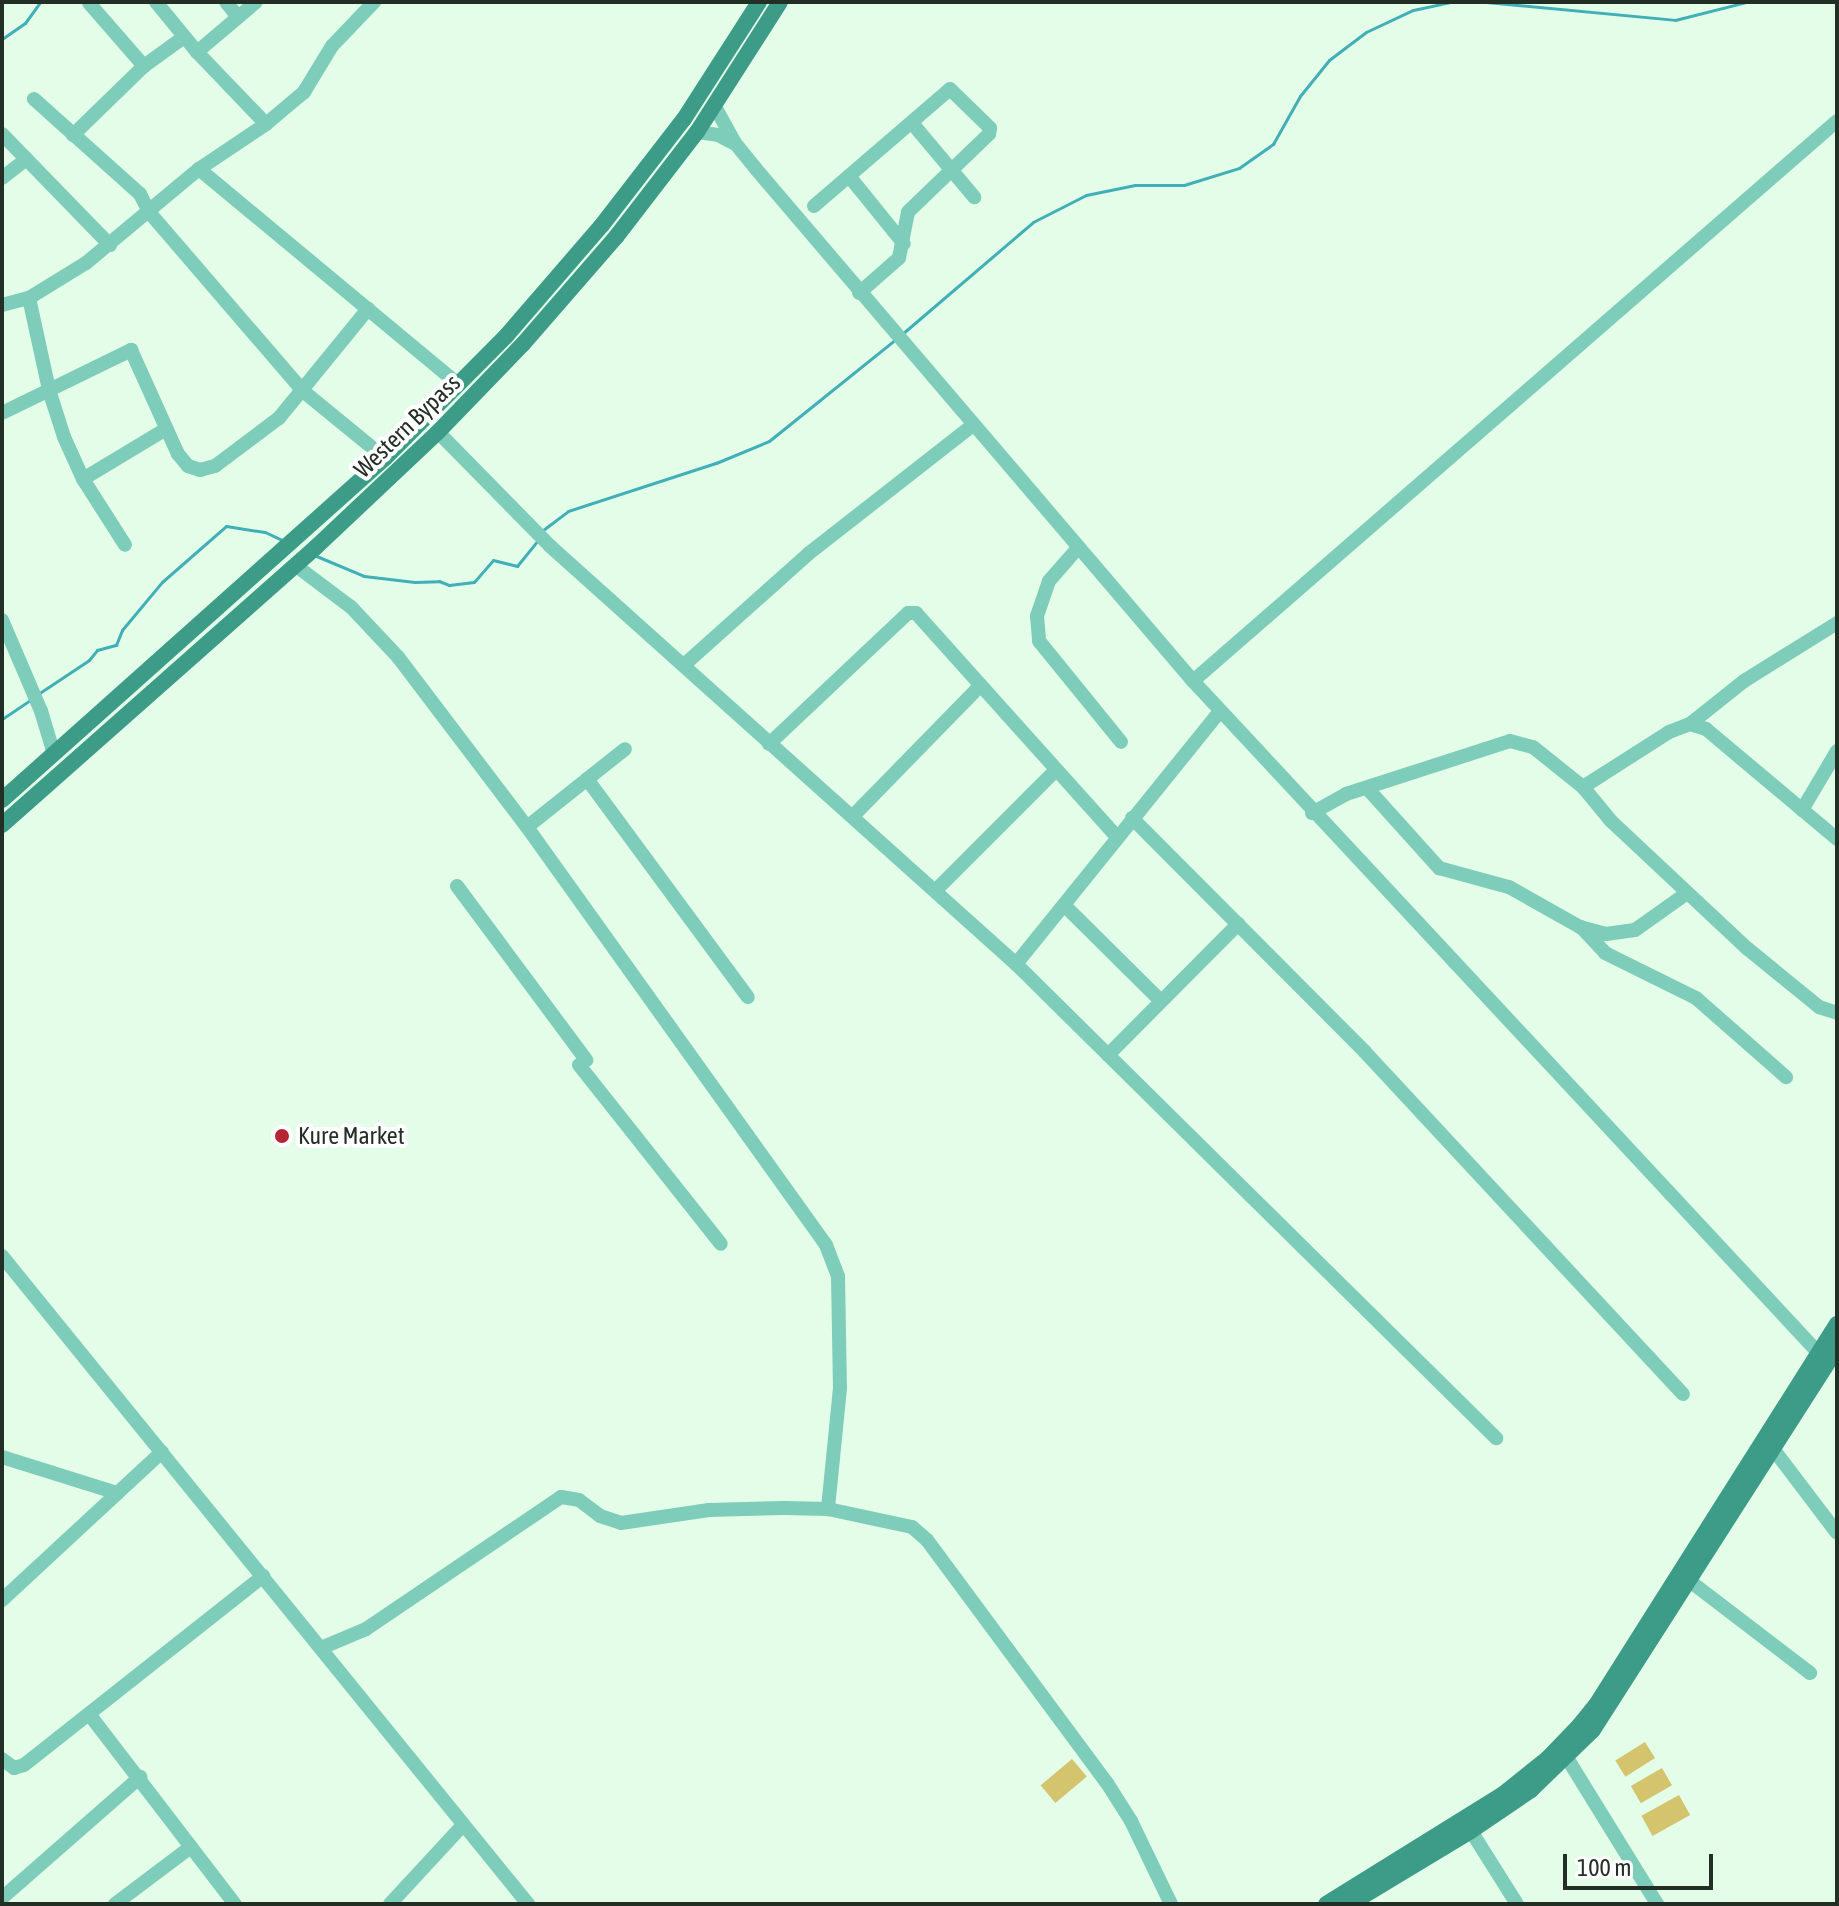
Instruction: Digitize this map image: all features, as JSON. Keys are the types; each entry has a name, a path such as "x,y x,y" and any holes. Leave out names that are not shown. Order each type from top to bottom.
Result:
{"main road":[{"name":"Western Bypass","path":"2,800 296,540 459,385 543,295 602,225 684,119 759,2"},
{"name":"Western Bypass","path":"2,825 316,547 438,432 566,295 697,132 780,2"},
{"path":"1350,1904 1471,1831 1531,1790 1567,1758 1618,1696 1774,1450 1828,1355 1837,1324"},
{"path":"1326,1904 1502,1795 1547,1759 1578,1727 1596,1705 1828,1355"}],"street":[{"path":"156,2 197,52 266,124"},
{"path":"226,2 238,17"},
{"path":"197,52 256,2"},
{"path":"2,305 29,298 110,245 199,169 266,124 304,92 332,46 374,2"},
{"path":"89,3 144,66"},
{"path":"73,135 144,66 184,37"},
{"path":"814,206 950,89 988,126 989,134 905,216 904,244 899,258 859,293"},
{"path":"34,99 140,194 149,212 303,391 385,458"},
{"path":"714,105 735,143 859,293 1193,681 1312,813 1828,1355"},
{"path":"1193,681 1837,121"},
{"path":"912,123 974,197"},
{"path":"697,132 718,135 735,143"},
{"path":"2,134 110,245"},
{"path":"2,178 25,160"},
{"path":"199,169 459,385"},
{"path":"849,176 904,244"},
{"path":"29,298 49,390 83,479 125,545"},
{"path":"2,413 131,350 178,454 188,466 200,470 215,466 257,436 303,391 324,359 368,309"},
{"path":"684,665 808,554 973,425"},
{"path":"83,479 166,429"},
{"path":"438,432 548,543 1016,964 1496,1438"},
{"path":"1077,549 1049,581 1037,616 1039,641 1121,742"},
{"path":"298,562 379,634 527,827 833,1259 838,1276 840,1388 828,1509"},
{"path":"769,744 908,613 919,615 1117,837"},
{"path":"1583,787 1669,732 1690,724 1744,681 1837,623"},
{"path":"5,630 41,711 54,754"},
{"path":"853,816 981,685"},
{"path":"1016,964 1220,711"},
{"path":"1690,724 1706,729 1837,839"},
{"path":"1312,813 1335,799 1510,741 1533,747 1583,787 1611,821 1687,893 1819,1007 1837,1013"},
{"path":"527,827 625,749"},
{"path":"1802,810 1837,751"},
{"path":"936,890 1056,770"},
{"path":"587,779 748,997"},
{"path":"1367,788 1439,868 1509,887 1580,927 1606,934 1635,930 1687,893"},
{"path":"1132,818 1365,1052 1683,1394"},
{"path":"457,886 583,1063 721,1244"},
{"path":"1064,905 1161,1001"},
{"path":"1108,1055 1238,924"},
{"path":"1580,927 1605,953 1696,998 1786,1077"},
{"path":"2,1256 528,1904"},
{"path":"1774,1450 1837,1533"},
{"path":"2,1600 162,1452"},
{"path":"2,1457 117,1493"},
{"path":"321,1648 366,1629 554,1499 579,1500 600,1516 621,1523 709,1510 828,1509 920,1532 1107,1783 1131,1821 1171,1904"},
{"path":"2,1759 14,1768 24,1765 263,1576"},
{"path":"1691,1582 1810,1673"},
{"path":"89,1714 235,1904"},
{"path":"1567,1758 1657,1904"},
{"path":"2,1898 140,1777"},
{"path":"390,1904 463,1825"},
{"path":"1471,1831 1517,1904"},
{"path":"115,1904 191,1847"}],"shaded area":[{"path":"1645,1742 1655,1758 1625,1777 1615,1761"},
{"path":"1072,1759 1087,1777 1055,1803 1041,1785"},
{"path":"1662,1768 1672,1785 1641,1803 1631,1786"},
{"path":"1679,1795 1690,1815 1653,1836 1641,1816"}],"waterway":[{"path":"2,39 25,23 40,2"},
{"path":"902,334 1033,222 1086,195 1135,185 1184,185 1239,168 1273,144 1300,96 1329,60 1366,32 1413,10 1450,2"},
{"path":"1486,2 1675,20 1746,2"},
{"path":"543,530 568,511 716,463 769,441 896,339"},
{"path":"38,694 89,660 97,650 116,645 122,630 162,582 226,526 265,532 282,540"},
{"path":"314,555 364,576 415,582 439,581 449,585 474,582 493,560 517,566 537,541"},
{"path":"2,719 32,699"}],"place":[{"name":"Kure Market","path":"282,1136"}]}
